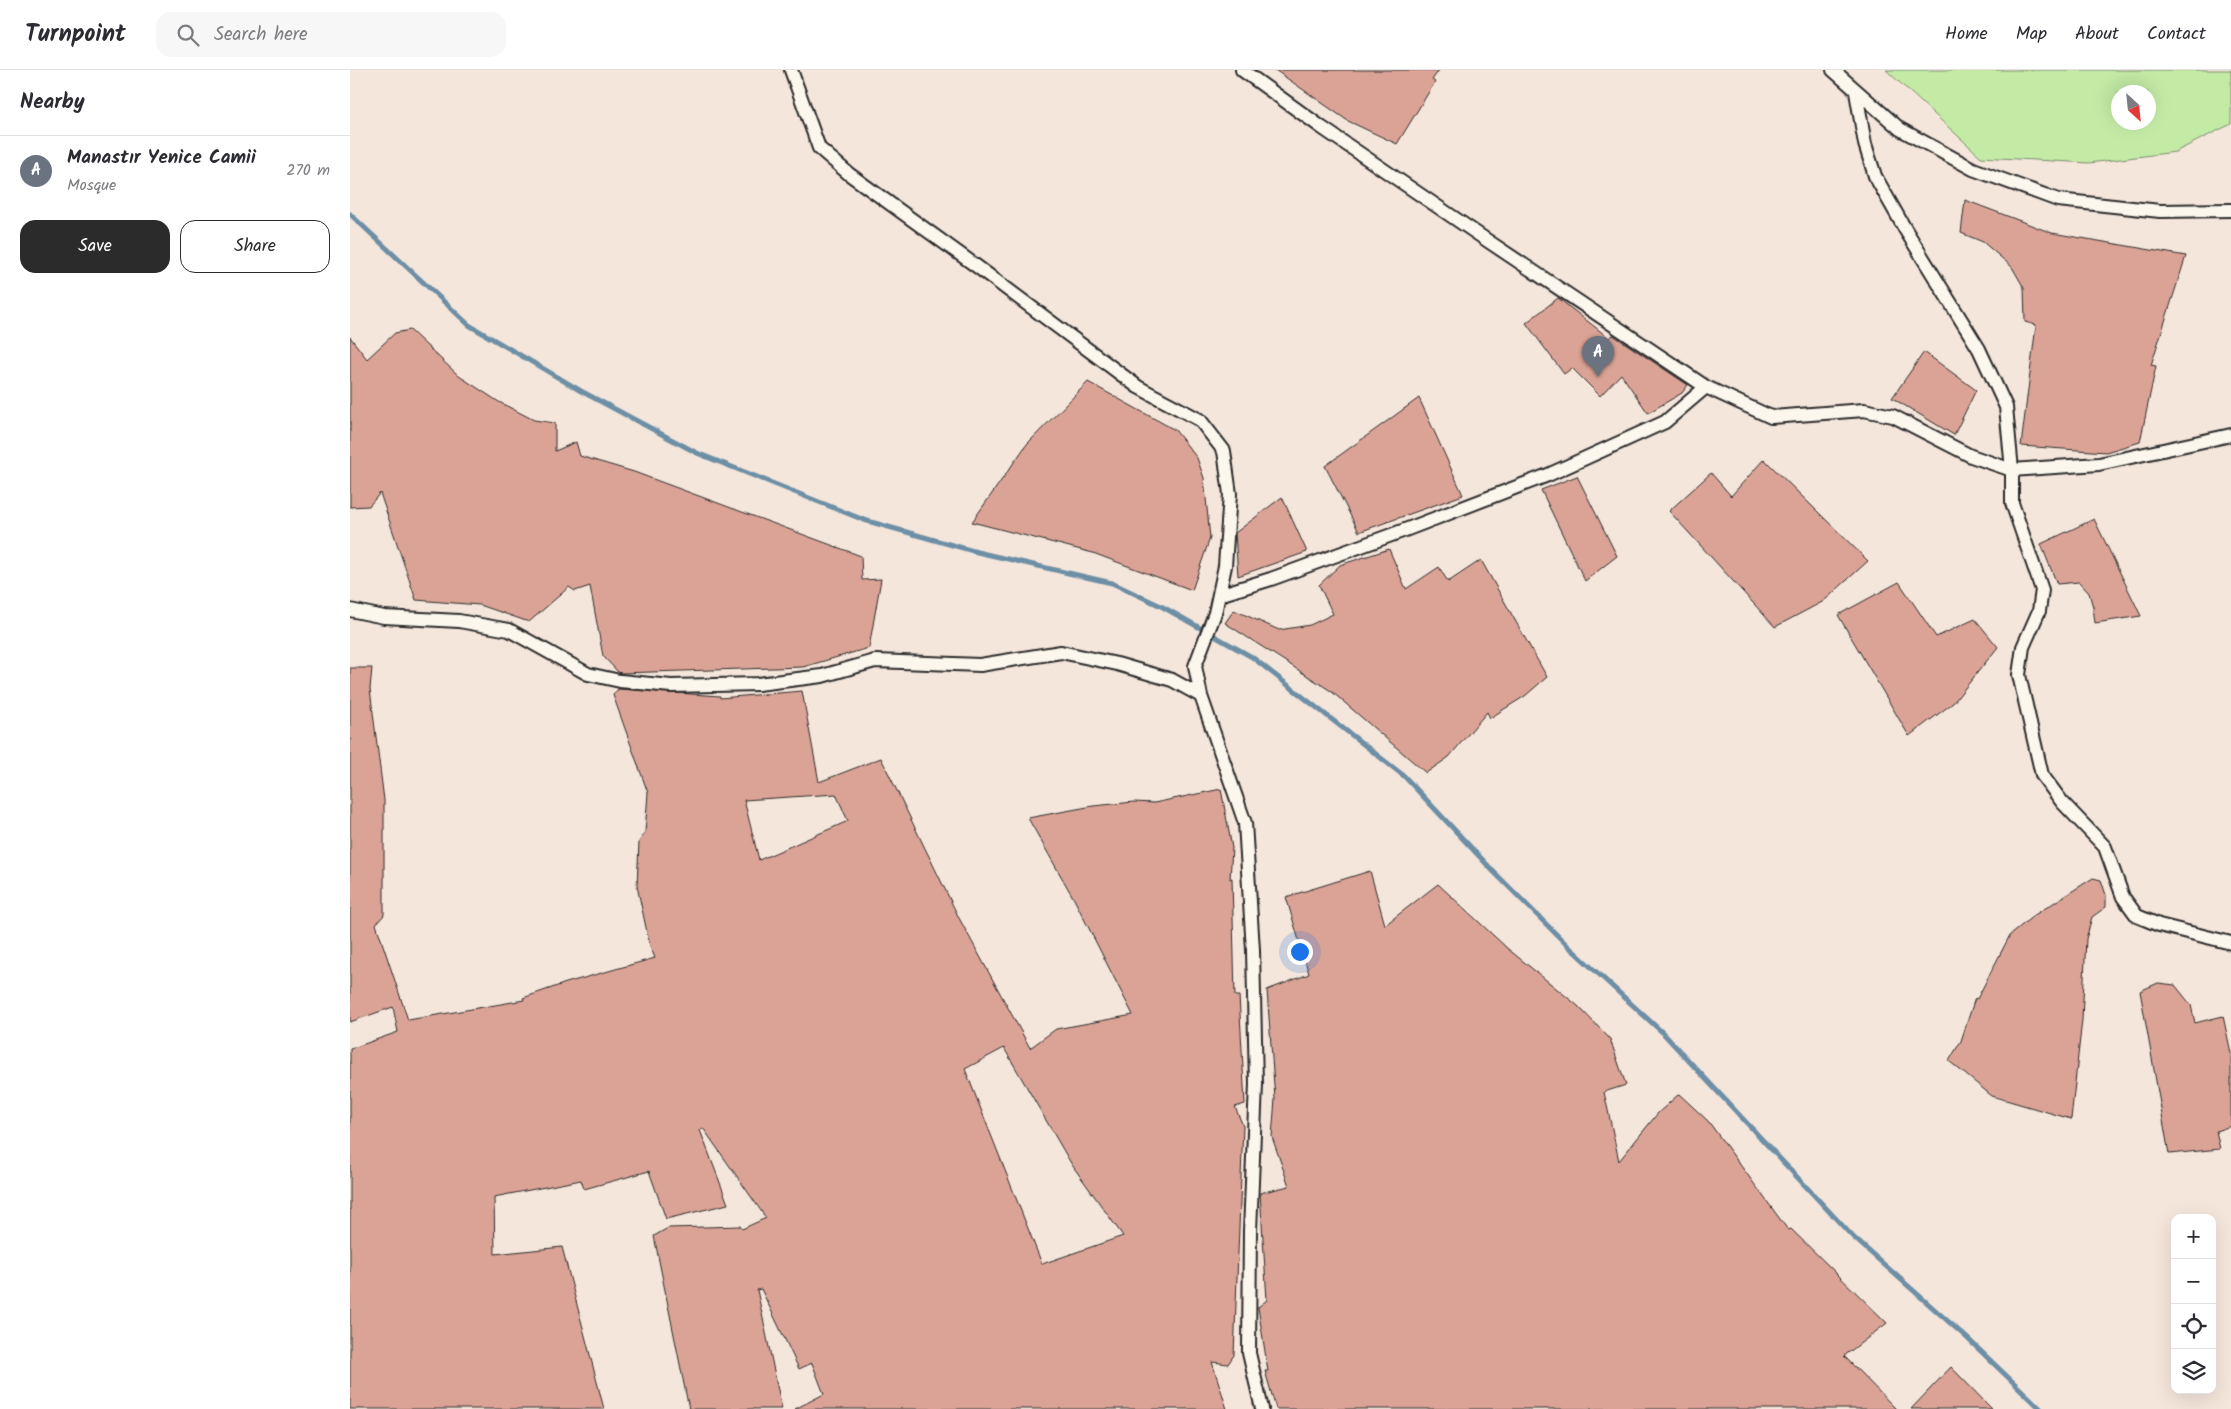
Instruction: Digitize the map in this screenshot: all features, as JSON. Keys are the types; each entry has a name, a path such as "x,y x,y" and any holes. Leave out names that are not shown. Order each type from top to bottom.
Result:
{"street":[{"path":"791,70 820,148 849,174 1138,387 1200,420 1224,451 1230,494 1225,566 1216,613 1198,654 1195,666 1202,696 1245,823 1253,950 1256,1084 1250,1231 1249,1353 1262,1409"},
{"path":"1242,70 1321,127 1706,387 1771,417 1864,410 1893,416 1971,456 2012,470 2099,464 2231,435"},
{"path":"1833,70 1900,130 1973,169 2058,200 2160,211 2231,210"},
{"path":"1856,92 1865,144 1875,176 1905,229 1979,349 2006,407 2012,470 2012,502 2042,590 2040,611 2023,647 2019,675 2042,774 2062,802 2105,847 2123,898 2137,916 2159,925 2231,943"},
{"path":"1219,595 1271,579 1548,476 1666,422 1706,387"},
{"path":"350,610 384,617 459,621 509,630 588,674 620,681 671,686 758,684 822,676 875,662 980,665 1061,652 1117,664 1172,680 1202,696"}],"green space":[{"path":"1886,70 2231,70 2231,124 2175,152 2089,163 1981,157"}],"building":[{"path":"1275,70 1439,70 1432,80 1435,82 1397,144 1348,121"},
{"path":"1965,200 2052,233 2186,256 2151,365 2156,366 2140,442 2106,452 2021,446 2036,325 2025,322 2024,288 2012,267 1983,242 1961,233"},
{"path":"1558,298 1609,338 1613,335 1688,385 1682,393 1648,413 1621,374 1600,396 1572,368 1564,374 1526,323"},
{"path":"410,330 459,376 499,402 534,420 555,423 555,451 576,442 580,456 634,472 861,556 862,580 881,579 869,648 803,667 621,673 603,656 590,586 575,591 569,587 529,622 480,605 416,600 380,493 369,506 350,507 350,337 367,359 395,333"},
{"path":"1924,352 1976,390 1954,435 1892,398"},
{"path":"1088,382 1175,430 1197,458 1204,478 1210,538 1192,590 1093,553 972,522 1027,444"},
{"path":"1419,398 1463,495 1359,532 1325,466"},
{"path":"1764,459 1868,561 1824,601 1775,627 1669,511 1711,473 1731,496"},
{"path":"1577,476 1617,556 1585,581 1541,490"},
{"path":"1282,497 1307,552 1238,576 1235,533"},
{"path":"2094,519 2141,616 2095,623 2089,593 2079,582 2057,584 2041,544"},
{"path":"1389,549 1406,589 1439,567 1448,582 1481,560 1547,677 1525,696 1490,718 1487,712 1449,757 1426,773 1331,691 1225,623 1234,610 1279,630 1310,625 1333,614 1319,585 1340,565"},
{"path":"1899,582 1936,637 1975,619 1998,647 1953,703 1909,736 1838,615"},
{"path":"350,668 372,668 370,689 384,800 384,915 376,924 408,1020 524,1000 523,998 566,983 655,958 650,946 637,886 639,842 645,832 648,793 613,695 618,689 720,696 720,698 802,691 819,782 881,758 959,918 1030,1048 1056,1029 1133,1015 1074,899 1028,818 1093,806 1134,802 1154,803 1221,789 1232,848 1230,879 1232,878 1235,996 1239,996 1245,1104 1235,1107 1243,1126 1234,1355 1228,1364 1212,1362 1227,1409 795,1409 824,1394 812,1363 799,1369 761,1289 757,1290 782,1409 689,1409 654,1236 668,1228 740,1226 742,1229 766,1218 703,1128 700,1130 728,1204 666,1219 649,1171 584,1189 581,1180 494,1197 495,1254 562,1247 604,1409 350,1409 350,1049 398,1032 393,1007 350,1022","holes":["836,794 848,821 759,860 744,800","1004,1048 1072,1165 1123,1236 1042,1264 965,1069"]},
{"path":"1370,871 1385,925 1438,884 1508,949 1578,1006 1610,1039 1626,1085 1604,1092 1619,1161 1658,1113 1679,1094 1708,1121 1788,1230 1791,1229 1887,1323 1844,1356 1896,1409 1276,1409 1265,1371 1268,1371 1258,1307 1267,1300 1260,1193 1289,1186 1272,1137 1275,1099 1267,990 1309,974 1286,897"},
{"path":"2093,878 2101,880 2106,895 2106,907 2092,917 2086,939 2082,1020 2071,1119 1992,1096 1949,1061 1961,1041 1975,998 1977,999 2010,935 2033,916"},
{"path":"2158,983 2175,985 2191,1005 2195,1023 2223,1016 2231,1053 2231,1126 2216,1131 2220,1149 2169,1154 2140,991"},
{"path":"1951,1367 1992,1409 1911,1409"}],"waterway":[{"path":"350,214 469,325 581,391 697,453 864,520 977,552 1112,583 1161,606 1252,657 1404,776 1494,872 1567,945 1662,1032 1853,1237 1967,1338 2041,1409"}],"place":[{"name":"Manastır Yenice Camii","path":"1598,377"}]}
